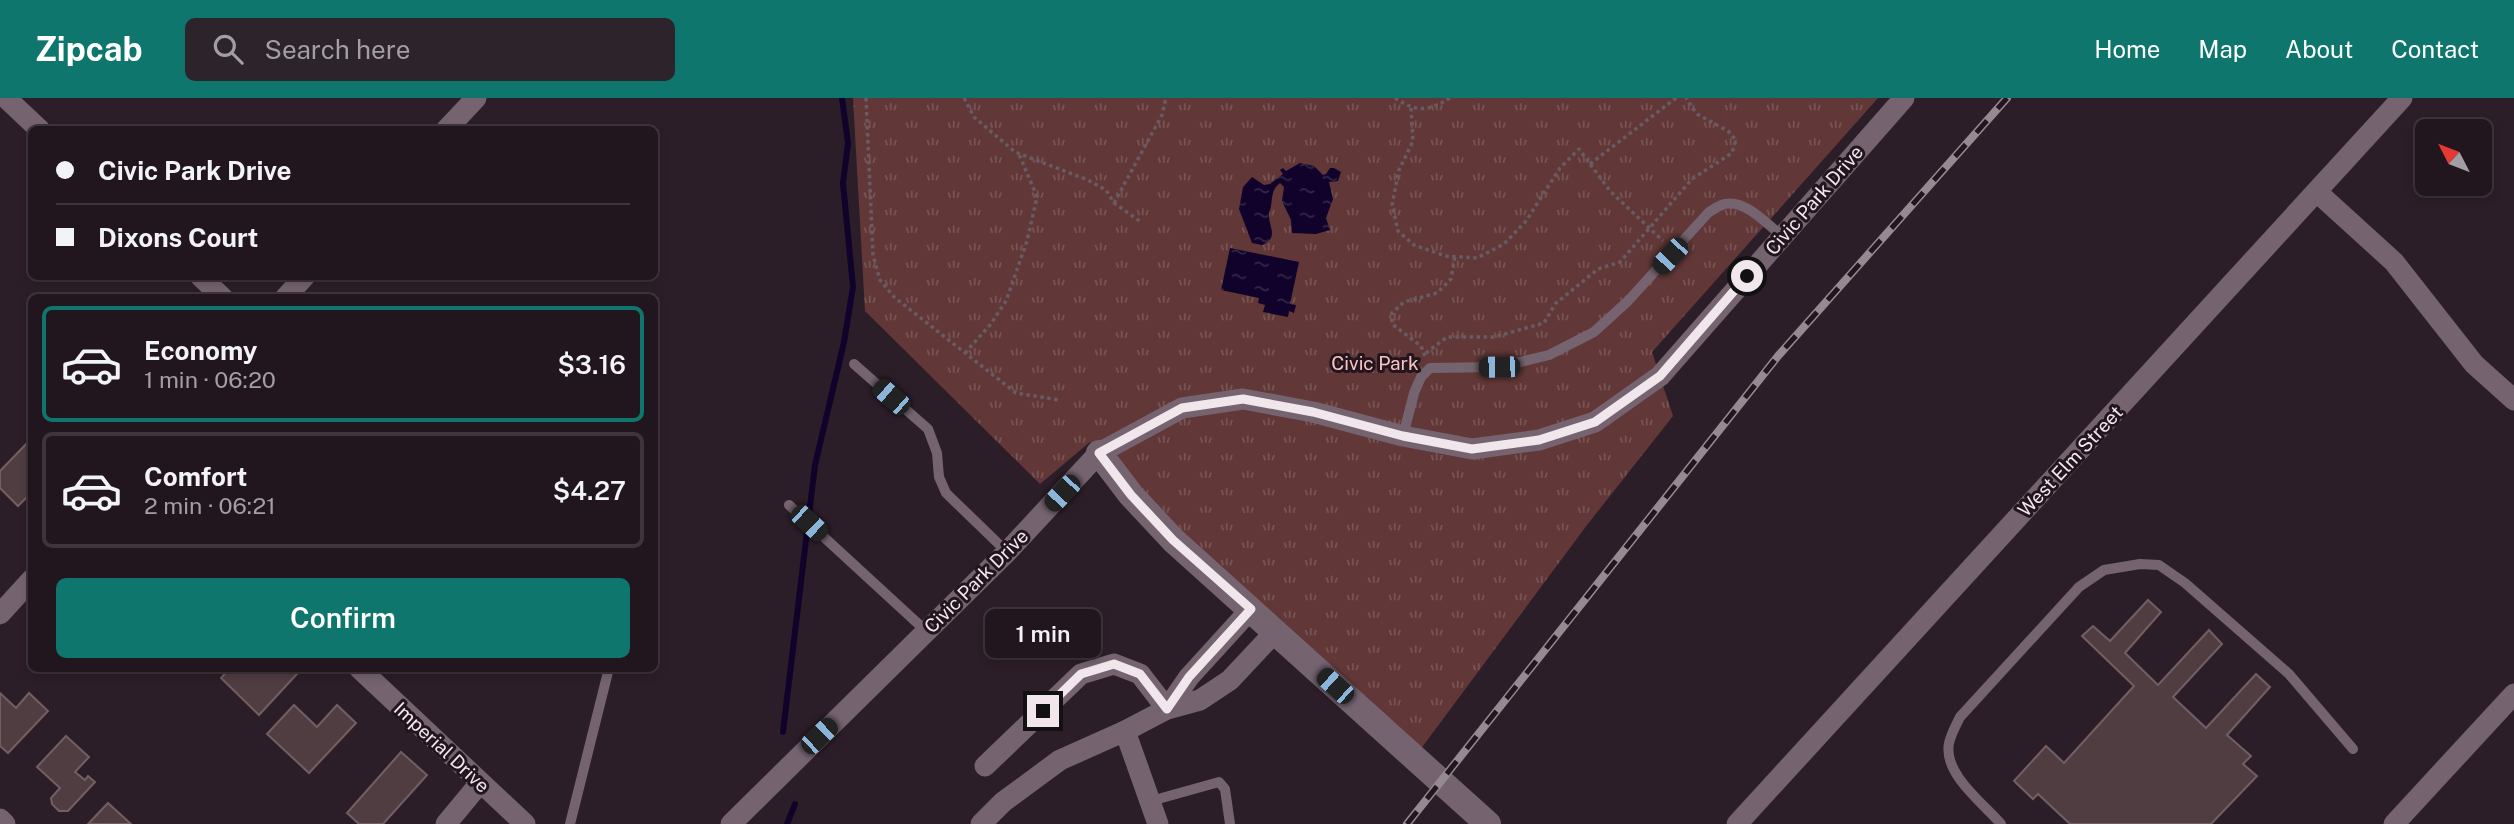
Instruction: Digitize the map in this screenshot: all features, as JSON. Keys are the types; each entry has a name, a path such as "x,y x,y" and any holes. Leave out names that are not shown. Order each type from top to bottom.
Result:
{"street":[{"path":"6,98 36,126"},
{"path":"450,126 476,98"},
{"name":"Civic Park Drive","path":"731,824 1007,552 1099,453 1182,408 1243,399 1313,412 1403,436 1472,449 1539,440 1595,422 1660,376 1903,98"},
{"name":"West Elm Street","path":"1737,824 2402,98"},
{"path":"2316,192 2394,262 2474,364 2514,400"},
{"path":"204,280 219,294"},
{"path":"289,294 301,280"},
{"path":"1099,453 1131,495 1173,540 1488,824"},
{"path":"0,614 28,583"},
{"path":"1167,709 1189,677 1251,609"},
{"path":"981,824 1003,802 1060,760 1125,732 1167,709 1200,700 1230,680 1275,632"},
{"path":"985,766 1081,674 1114,664 1140,674 1167,709"},
{"name":"Imperial Drive","path":"363,672 525,824"},
{"path":"2394,824 2514,694"},
{"path":"1125,732 1158,824"},
{"path":"446,824 480,783"},
{"path":"0,819 5,824"}],"lane":[{"path":"1403,436 1417,385 1430,368 1499,367 1549,355 1594,332 1628,301 1709,212 1726,203 1740,205 1782,236"},
{"path":"854,365 929,429 937,453 939,477 946,493 1007,552"},
{"path":"789,505 926,631"},
{"path":"2001,824 1961,782 1950,754 1949,743 1960,717 2065,601 2079,587 2104,570 2140,564 2159,565 2185,583 2289,674 2353,749"},
{"path":"570,824 608,672"},
{"path":"1151,801 1219,782 1225,789 1230,824"}],"path":[{"path":"866,98 873,255 880,280 894,297 1016,393 1059,400"},
{"path":"964,98 974,117 1020,154 1088,180 1106,190 1114,203 1142,222"},
{"path":"1114,203 1162,115 1166,98"},
{"path":"1395,98 1411,108 1431,108 1450,98"},
{"path":"1590,164 1676,98"},
{"path":"1424,354 1447,337 1494,337 1544,323 1555,304 1598,269 1620,262 1647,227 1692,179 1732,153 1736,140 1728,131 1697,114 1686,98"},
{"path":"1411,108 1413,141 1399,170 1392,205 1398,231 1415,245 1446,256 1477,258 1504,244 1526,221 1560,168 1580,149 1610,191 1674,252"},
{"path":"965,353 1006,302 1027,241 1037,197 1020,154"},
{"path":"1430,368 1421,346 1392,324 1392,313 1404,302 1437,293 1451,279 1455,256"}],"green space":[{"name":"Civic Park","path":"853,98 1878,98 1652,352 1673,416 1587,525 1414,758 1131,495 1090,442 1040,484 865,311"}],"water":[{"path":"1300,163 1314,166 1323,175 1330,168 1341,172 1338,181 1329,182 1333,199 1326,218 1330,230 1316,234 1292,233 1291,220 1282,201 1284,187 1280,183 1273,193 1269,213 1271,239 1262,245 1252,243 1239,209 1243,187 1252,177 1264,185 1270,184 1283,174 1280,170 1283,168 1286,171"},
{"path":"1230,248 1299,262 1290,304 1296,305 1294,313 1289,311 1288,317 1263,312 1265,305 1258,303 1259,298 1221,290"}],"building":[{"path":"28,442 28,496 18,506 0,488 0,471"},
{"path":"2148,600 2161,612 2125,653 2158,685 2209,630 2222,644 2173,697 2206,728 2256,674 2270,687 2227,735 2251,756 2243,764 2257,776 2211,824 2070,824 2038,794 2033,799 2014,781 2046,746 2064,763 2134,686 2082,636 2093,626 2110,641"},
{"path":"226,672 297,674 259,715 221,678"},
{"path":"0,693 16,708 29,693 48,711 8,753 0,746"},
{"path":"294,705 317,727 337,705 356,723 309,773 267,734"},
{"path":"66,736 89,757 75,772 85,780 88,776 95,782 68,811 59,811 52,804 51,798 60,788 37,767"},
{"path":"401,752 427,775 383,824 359,824 347,813"},
{"path":"108,803 131,824 88,824"}],"waterway":[{"path":"783,732 815,465 844,342 853,287 843,183 848,143 842,98"},
{"path":"787,824 795,804"}],"railway":[{"path":"1407,824 1778,356 2007,98"}],"route":[{"path":"1043,711 1081,674 1114,664 1140,674 1167,709 1189,677 1251,609 1173,540 1131,495 1099,453 1182,408 1243,399 1313,412 1403,436 1472,449 1539,440 1595,422 1660,376 1747,276"}]}
